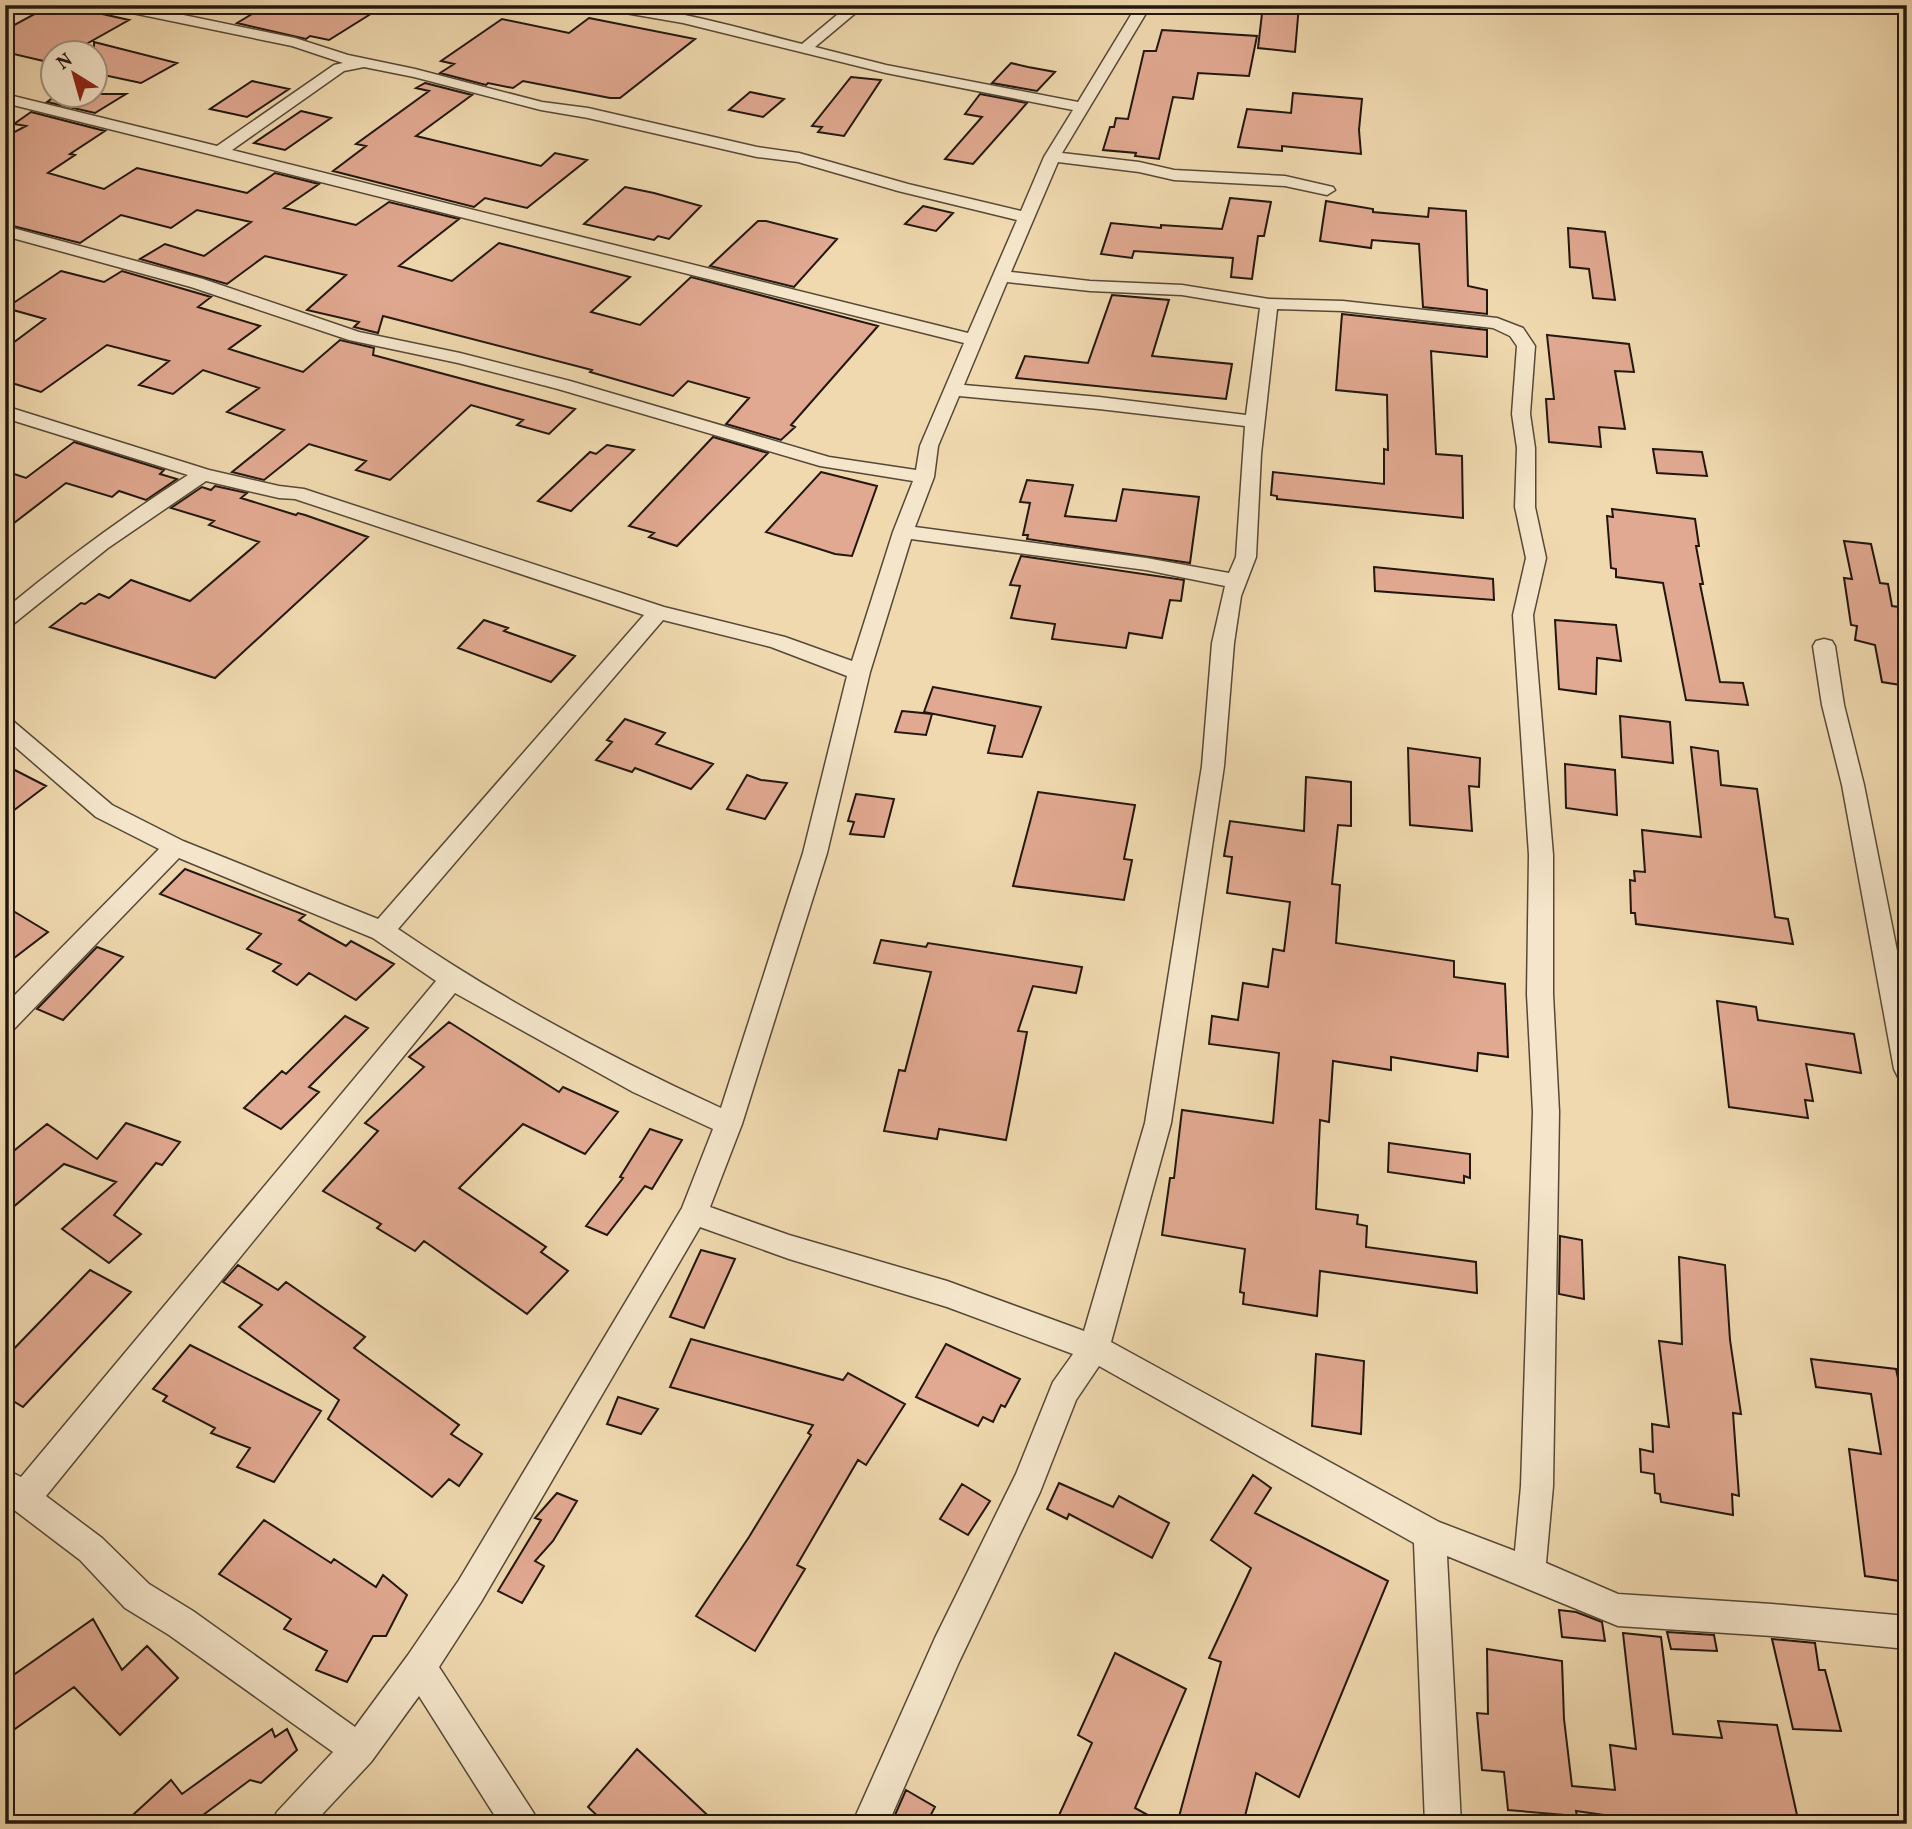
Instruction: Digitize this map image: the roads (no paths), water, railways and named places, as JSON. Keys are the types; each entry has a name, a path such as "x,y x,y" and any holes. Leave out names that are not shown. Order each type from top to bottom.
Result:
{"street":[{"path":"113,5 295,42 342,63 364,62 541,106 588,113 757,152 799,158 904,188 1026,217"},
{"path":"601,5 642,8 803,50 960,85 1082,107"},
{"path":"803,50 858,5"},
{"path":"289,1824 359,1750 420,1667 470,1591 694,1213 729,1124 815,853 859,672 903,531 924,477 929,446 1052,157 1144,5"},
{"path":"220,151 342,63"},
{"path":"5,98 975,340"},
{"path":"1052,157 1139,167 1174,175 1285,181 1327,190"},
{"path":"5,230 197,283 355,336 460,358 564,385 827,462 924,477"},
{"path":"1001,276 1090,286 1182,290 1269,304 1343,306 1497,323 1517,332 1526,346 1521,414 1526,447 1525,507 1536,558 1523,615 1541,855 1540,994 1546,1112 1537,1486 1529,1572"},
{"path":"870,1824 947,1650 1029,1481 1064,1392 1094,1348 1158,1123 1213,766 1222,654 1235,581 1246,556 1254,422 1269,304"},
{"path":"954,390 1100,403 1254,422"},
{"path":"5,412 204,474 297,494 658,612 778,642 859,672"},
{"path":"5,620 118,532 163,499 204,474"},
{"path":"903,531 1146,565 1235,581"},
{"path":"383,931 658,612"},
{"path":"1824,646 1833,705 1853,785 1907,1069"},
{"path":"5,726 104,811 175,847 383,931 452,979 642,1084 729,1124"},
{"path":"5,1022 175,847"},
{"path":"359,1750 181,1623 137,1596 91,1549 15,1491 452,979"},
{"path":"694,1213 789,1247 947,1294 1094,1348 1430,1535 1529,1572 1618,1610 1772,1620 1907,1633"},
{"path":"1430,1535 1443,1824"},
{"path":"420,1667 521,1824"}]}
